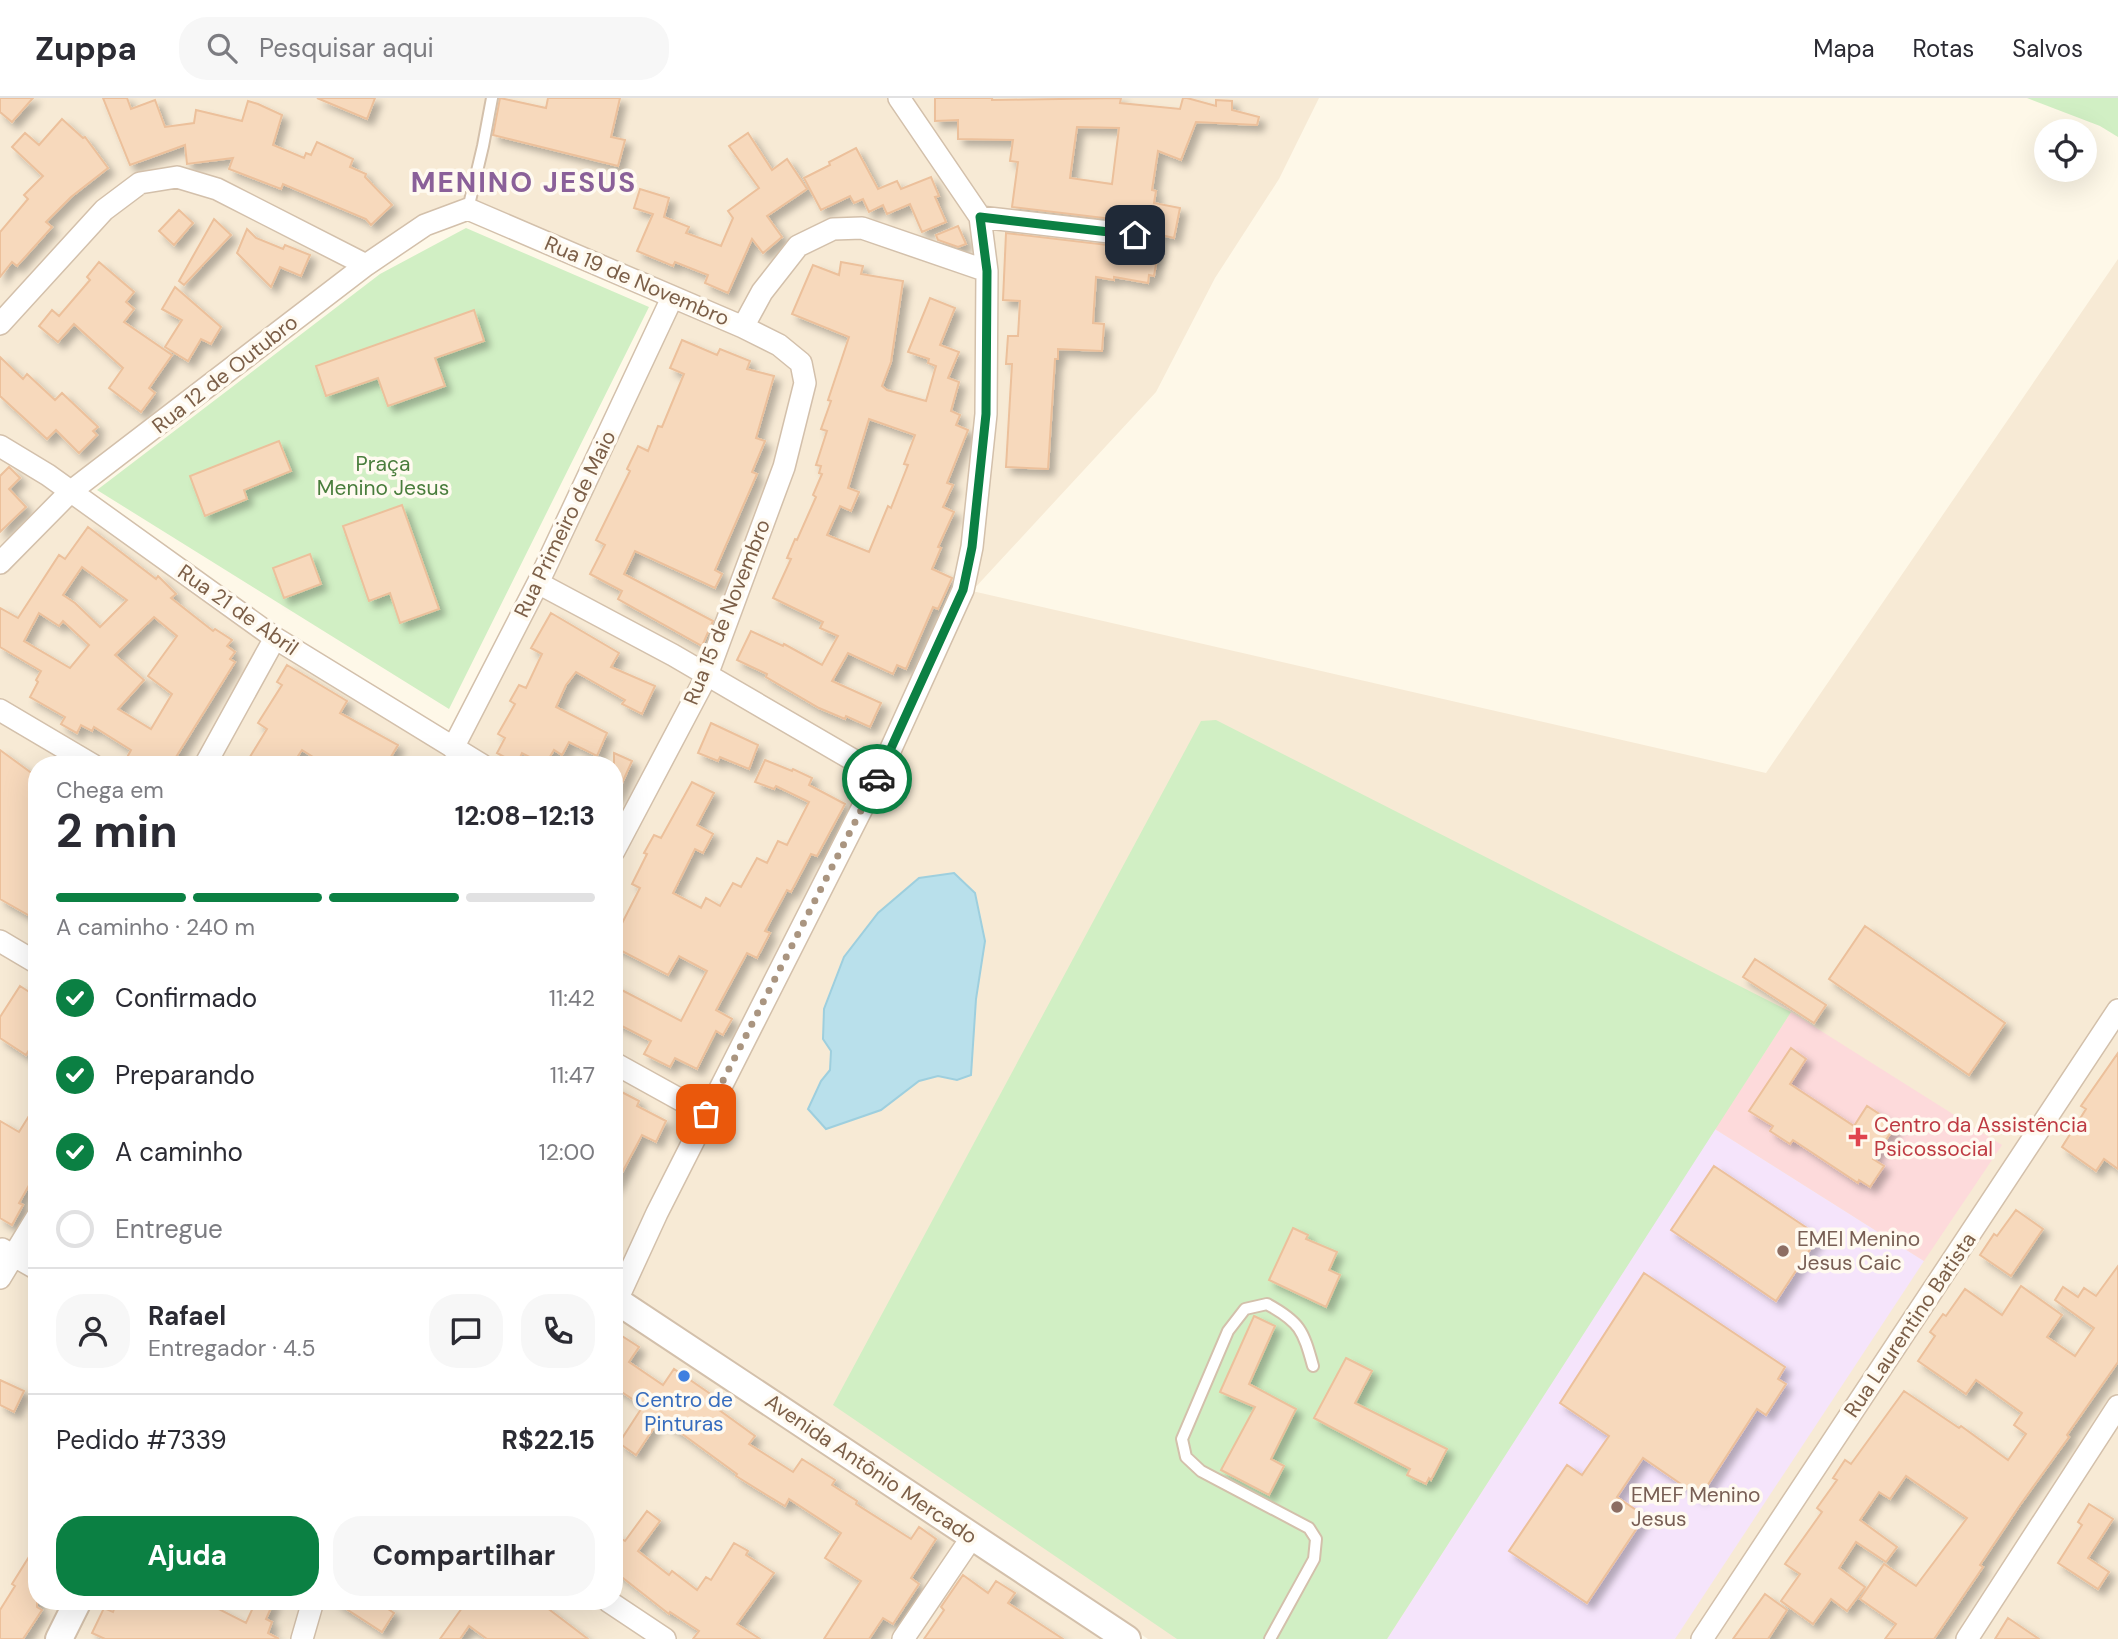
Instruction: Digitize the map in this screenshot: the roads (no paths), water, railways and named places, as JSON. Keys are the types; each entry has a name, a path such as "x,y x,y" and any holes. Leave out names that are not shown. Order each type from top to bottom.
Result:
{"street":[{"path":"623,1284 878,775 963,590 972,547 986,414 987,271 980,217 899,98"},
{"path":"0,324 104,210 140,183 177,177 217,188 366,265"},
{"name":"Rua 12 de Outubro","path":"0,564 70,492 366,265 425,225 468,209"},
{"name":"Rua 19 de Novembro","path":"468,209 743,327 779,345 801,362"},
{"path":"980,217 1135,235"},
{"path":"743,327 762,292 798,246 833,229 862,228 987,271"},
{"name":"Rua Primeiro de Maio","path":"453,748 538,583 672,298"},
{"name":"Rua 15 de Novembro","path":"623,832 707,675 784,467 805,383 801,362"},
{"name":"Rua 21 de Abril","path":"0,446 48,475 275,638 467,756"},
{"path":"538,583 707,675 878,775"},
{"path":"210,756 275,638"},
{"path":"0,710 78,756"},
{"path":"0,941 28,958"},
{"name":"Rua Laurentino Batista","path":"1702,1639 2118,1010"},
{"path":"623,1068 706,1114"},
{"path":"0,1278 6,1252 28,1227"},
{"path":"6,1252 28,1264"},
{"name":"Avenida Antônio Mercado","path":"623,1304 1127,1639"},
{"path":"1967,1639 2118,1406"},
{"path":"903,1639 972,1537"},
{"path":"59,1639 74,1610"},
{"path":"302,1639 310,1610"},
{"path":"622,1610 665,1639"}],"lane":[{"path":"468,209 492,98"},
{"path":"1270,1639 1314,1559 1316,1539 1308,1528 1201,1471 1186,1457 1182,1439 1228,1331 1245,1309 1267,1304 1291,1317 1305,1337 1313,1366"}],"water":[{"path":"954,873 975,893 985,941 976,999 971,1075 957,1080 938,1076 919,1081 881,1110 826,1129 808,1109 821,1081 830,1070 831,1051 823,1039 824,1009 844,957 878,913 919,878"}],"place":[{"name":"Centro da Assistência Psicossocial","path":"1858,1137"},
{"name":"EMEI Menino Jesus Caic","path":"1783,1251"},
{"name":"Centro de Pinturas","path":"684,1376"},
{"name":"EMEF Menino Jesus","path":"1617,1507"}],"district":[{"name":"MENINO JESUS","path":"524,182"}],"park label":[{"name":"Praça Menino Jesus","path":"383,476"}]}
